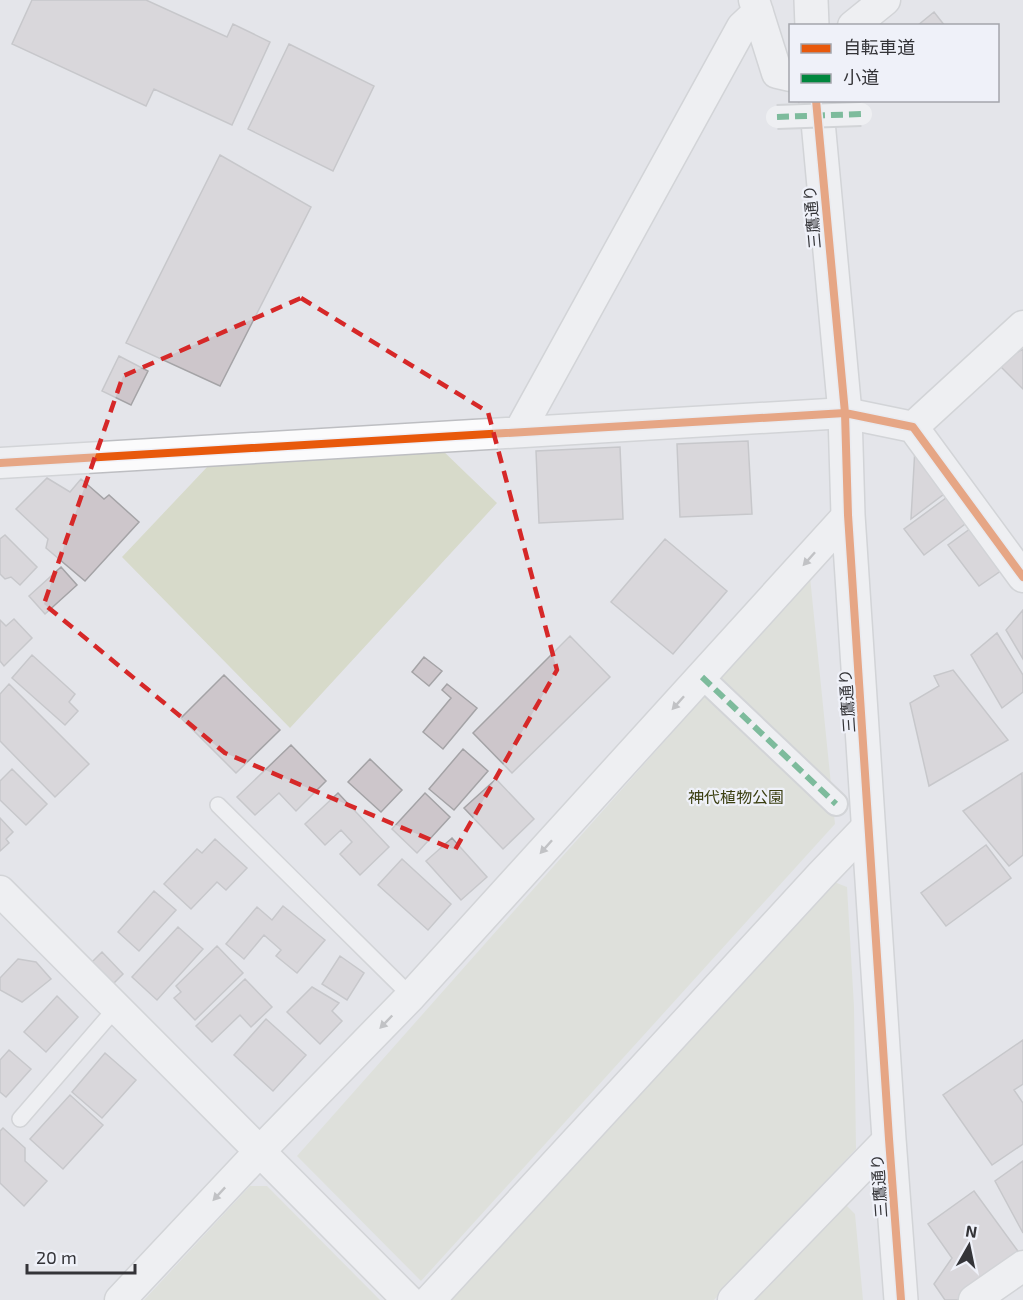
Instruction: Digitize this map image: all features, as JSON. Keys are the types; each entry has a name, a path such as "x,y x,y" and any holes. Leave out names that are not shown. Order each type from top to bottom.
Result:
{"main road":[{"path":"811,0 812,24"},
{"name":"三鷹通り","path":"816,102 845,413 848,515 901,1300"}],"street":[{"path":"856,24 885,0"},
{"path":"756,6 777,73 789,76"},
{"path":"519,432 742,27 756,6"},
{"path":"777,117 861,114"},
{"path":"913,428 1023,326"},
{"path":"0,463 845,413 913,428 1018,559"},
{"path":"120,1300 259,1152 411,996 848,515"},
{"path":"702,677 836,804"},
{"path":"430,1300 869,825"},
{"path":"0,891 408,1300"},
{"path":"733,1300 889,1139"},
{"path":"974,1300 1023,1266"}],"lane":[{"path":"218,805 411,996"},
{"path":"20,1119 116,1008"}],"highlighted area":[{"path":"301,298 488,412 557,670 455,850 225,753 44,604 123,376"}],"green space":[{"path":"440,448 497,503 290,728 122,557 209,465"},
{"name":"神代植物公園","path":"810,577 835,824 421,1281 297,1156"},
{"path":"834,882 847,887 854,1007 856,1149 714,1300 451,1300"},
{"path":"250,1186 267,1186 380,1300 144,1300"},
{"path":"844,1203 855,1214 863,1300 753,1300"}],"building":[{"path":"32,0 146,0 227,37 233,24 270,42 232,125 154,89 146,106 12,44"},
{"path":"934,12 943,24 919,24"},
{"path":"289,44 374,86 333,171 248,129"},
{"path":"220,155 311,207 220,386 126,343"},
{"path":"1023,349 1023,389 998,364"},
{"path":"119,356 148,371 131,405 102,391"},
{"path":"748,441 752,514 680,517 677,444"},
{"path":"620,447 623,519 539,523 536,451"},
{"path":"915,448 948,491 911,519"},
{"path":"47,478 70,492 81,479 104,499 109,495 139,522 85,581 46,548 48,539 16,509"},
{"path":"950,495 969,521 924,555 904,529"},
{"path":"978,523 1005,568 979,586 948,545"},
{"path":"5,535 37,567 20,585 11,577 5,579 0,574 0,539"},
{"path":"665,539 727,591 673,654 611,602"},
{"path":"61,567 77,585 45,614 29,596"},
{"path":"1023,610 1023,659 1006,630"},
{"path":"14,619 32,638 4,666 0,661 0,620 6,626"},
{"path":"997,633 1023,675 1023,692 1002,708 971,655"},
{"path":"570,636 610,677 512,773 473,733"},
{"path":"32,655 75,694 69,702 78,711 65,725 12,678"},
{"path":"424,657 442,671 429,686 412,672"},
{"path":"953,670 1008,740 929,786 910,703 939,686 934,676"},
{"path":"224,675 280,730 236,773 181,718"},
{"path":"9,684 89,764 55,797 0,741 0,694"},
{"path":"447,684 477,708 443,749 423,732 451,698 442,690"},
{"path":"291,745 326,781 296,811 279,793 255,815 237,797"},
{"path":"463,749 488,771 454,810 429,789"},
{"path":"370,759 402,790 381,812 348,782"},
{"path":"12,769 47,804 26,825 0,800 0,781"},
{"path":"1022,773 1023,855 1009,866 963,811"},
{"path":"496,779 534,819 503,849 464,808"},
{"path":"338,793 389,847 360,875 340,854 352,842 341,830 325,845 305,824"},
{"path":"425,793 450,817 417,853 392,829"},
{"path":"0,818 13,832 6,839 9,843 0,851"},
{"path":"452,838 487,877 461,900 426,861"},
{"path":"215,839 247,868 226,890 217,882 191,909 164,884 197,849 202,853"},
{"path":"986,845 1011,878 946,926 921,893"},
{"path":"402,859 451,904 428,930 378,885"},
{"path":"154,891 176,910 139,951 118,932"},
{"path":"283,906 325,940 297,973 276,956 281,950 264,935 244,959 226,944 257,907 272,920"},
{"path":"178,927 203,949 157,1000 132,977"},
{"path":"217,946 243,973 195,1020 174,998 181,992 176,986"},
{"path":"102,952 123,974 107,990 85,969"},
{"path":"340,956 364,973 347,1000 322,984"},
{"path":"18,959 36,962 51,979 22,1002 0,990 0,978"},
{"path":"245,979 272,1007 251,1027 240,1015 212,1042 196,1026"},
{"path":"312,987 339,1003 332,1011 342,1021 320,1044 287,1012"},
{"path":"57,996 78,1017 46,1052 24,1032"},
{"path":"266,1019 306,1055 273,1091 234,1055"},
{"path":"1023,1040 1023,1084 1014,1090 1023,1103 1023,1144 992,1165 943,1095"},
{"path":"9,1050 31,1069 6,1097 0,1092 0,1060"},
{"path":"105,1053 136,1080 102,1118 72,1092"},
{"path":"70,1095 103,1125 63,1169 30,1139"},
{"path":"3,1128 25,1148 25,1161 47,1181 24,1206 0,1183 0,1131"},
{"path":"1023,1161 1023,1233 995,1181"},
{"path":"974,1191 1023,1258 970,1300 945,1300 934,1284 952,1258 928,1224"}],"marked path":[{"path":"777,117 861,114"},
{"path":"702,677 836,804"}],"cycle path":[{"path":"816,102 845,413 848,515 901,1300"},
{"path":"0,463 845,413 913,427 1023,577"}]}
